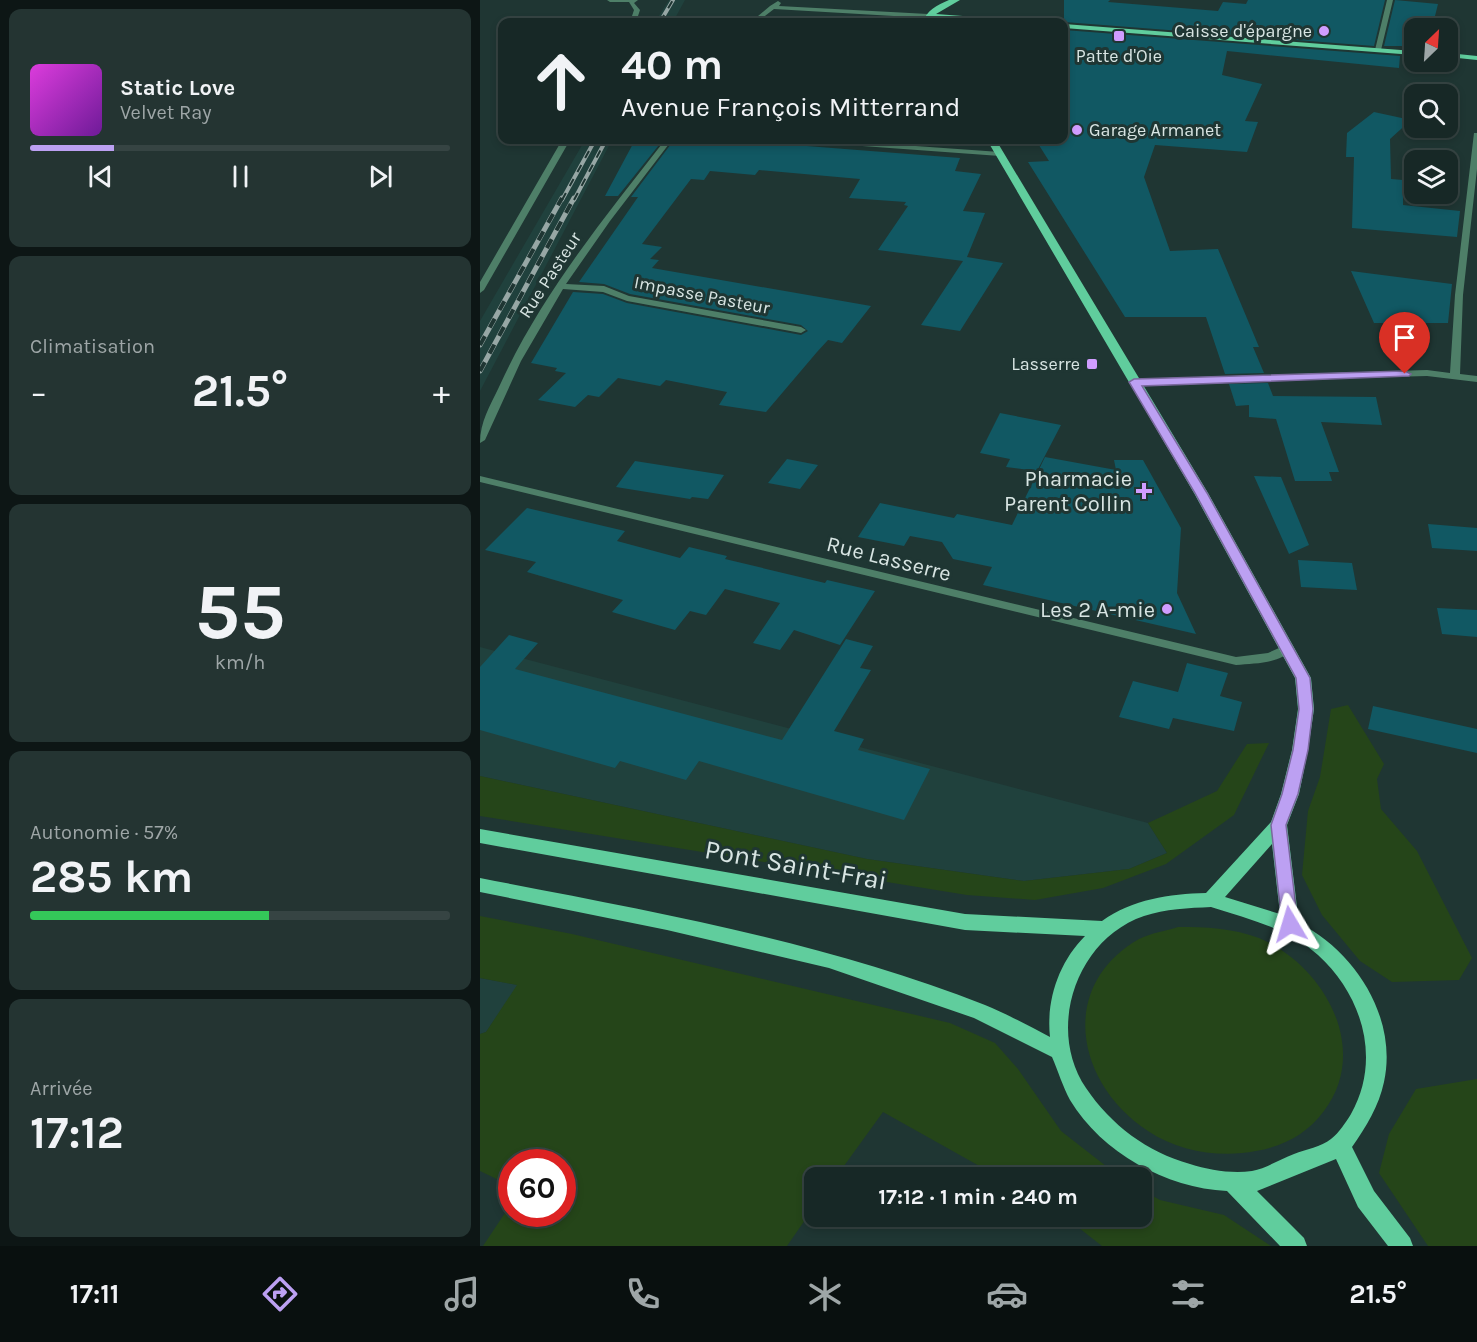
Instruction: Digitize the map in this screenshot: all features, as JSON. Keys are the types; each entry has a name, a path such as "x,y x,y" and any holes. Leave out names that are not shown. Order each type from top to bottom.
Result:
{"main road":[{"path":"928,18 937,8 956,0"},
{"path":"1068,26 1404,52"},
{"path":"1458,56 1477,58"},
{"path":"994,144 1201,493 1303,678 1306,709 1300,750 1290,794 1278,825 1211,900"},
{"path":"1278,825 1290,924"},
{"name":"Pont Saint-Frai","path":"480,836 965,922 1104,929"},
{"path":"480,885 667,922 829,960 980,1012 1059,1051"},
{"path":"1211,900 1290,924 1326,950 1353,982 1372,1020 1378,1065 1368,1108 1340,1145 1250,1182 1232,1181 1198,1178 1149,1160 1106,1131 1076,1092 1059,1051 1058,1003 1074,961 1104,929 1145,909 1172,902 1211,900"},
{"path":"1340,1145 1366,1199 1402,1246"},
{"path":"1232,1181 1296,1246"}],"street":[{"path":"610,0 634,1 631,3 637,10 634,18"},
{"path":"759,18 781,0"},
{"path":"1378,50 1390,0"},
{"path":"772,7 914,18"},
{"path":"1455,375 1459,295 1477,135"},
{"path":"480,290 484,277 565,144"},
{"name":"Rue Pasteur","path":"480,440 517,359 562,286 599,230 665,144"},
{"path":"862,144 1000,154"},
{"name":"Impasse Pasteur","path":"562,286 604,289 627,298 801,330"},
{"path":"1134,382 1455,375 1477,379"},
{"name":"Rue Lasserre","path":"480,479 1236,661 1271,657 1288,648"}],"shaded area":[{"path":"669,0 685,0 675,18 658,18"},
{"path":"583,144 610,144 480,391 480,321"},
{"path":"480,647 1148,823 1167,853 1129,869 1024,881 867,859 480,776"},
{"path":"480,978 518,985 486,1032 480,1034"}],"green space":[{"path":"1348,705 1384,764 1377,779 1381,809 1417,851 1472,958 1459,980 1392,982 1360,961 1322,915 1302,875 1308,811 1320,777 1331,709"},
{"path":"1269,743 1234,815 1166,864 1103,888 1035,900 967,895 480,816 480,776 867,859 1024,881 1129,869 1167,853 1148,823 1217,791 1247,744"},
{"path":"480,916 572,934 950,1023 995,1043 1018,1069 1061,1131 1107,1167 981,1167 883,1112 843,1167 804,1167 804,1221 787,1246 483,1246 498,1224 498,1227 576,1227 576,1149 498,1149 498,1180 480,1171 480,1034 486,1032 517,985 480,978"},
{"path":"1178,927 1229,930 1259,938 1282,951 1303,968 1321,988 1334,1011 1341,1036 1343,1062 1337,1087 1324,1111 1294,1138 1266,1149 1243,1153 1200,1152 1173,1144 1148,1131 1124,1111 1105,1088 1092,1062 1086,1035 1087,1008 1096,982 1113,959 1139,939"},
{"path":"1477,1079 1477,1246 1428,1246 1379,1173 1389,1134 1416,1089"},
{"path":"1152,1196 1160,1200 1224,1215 1271,1246 1102,1246 1078,1227 1152,1227"}],"building":[{"path":"1064,0 1110,0 1108,2 1218,11 1223,2 1246,4 1248,0 1385,0 1374,46 1068,22 1068,18 1064,18"},
{"path":"1395,0 1438,4 1434,18 1404,18 1404,46 1384,46"},
{"path":"1068,30 1400,56 1399,68 1227,51 1222,75 1262,84 1245,121 1258,122 1247,152 1155,145 1144,177 1170,251 1218,249 1259,347 1253,347 1264,373 1225,374 1206,317 1125,317 1028,162 1049,161 1038,144 1068,144"},
{"path":"1374,112 1404,118 1404,126 1390,139 1391,179 1403,180 1403,205 1460,211 1457,237 1352,228 1354,157 1346,157 1347,133"},
{"path":"633,144 660,144 618,196 605,196"},
{"path":"671,144 782,144 960,158 955,171 981,174 963,211 985,213 967,257 1003,263 960,331 921,325 963,261 878,250 908,206 904,205 906,202 849,198 860,179 759,170 755,175 710,171 704,180 691,179 642,244 662,247 650,259 659,260 652,268 871,306 842,343 828,340 766,412 719,405 727,392 666,380 660,386 618,378 599,397 588,395 575,407 538,400 566,373 555,371 557,368 531,363 573,292 603,294 627,303 801,335 808,331 801,325 630,294 604,284 579,282 638,197 631,197"},
{"path":"1351,271 1452,284 1448,323 1374,323"},
{"path":"1268,383 1273,396 1376,397 1382,425 1321,422 1339,472 1329,472 1332,481 1295,481 1276,419 1249,417 1249,405 1236,406 1229,384"},
{"path":"1000,413 1061,425 1037,471 1006,467 1010,459 980,453"},
{"path":"1045,457 1116,470 1114,460 1143,460 1181,528 1177,593 1196,634 983,585 992,567 953,559 942,542 910,536 904,546 858,537 880,503 954,518 957,514 1012,525"},
{"path":"787,459 818,465 800,489 768,483"},
{"path":"635,461 724,475 708,499 692,497 690,499 616,487"},
{"path":"1254,476 1281,477 1309,545 1289,554"},
{"path":"527,508 625,531 617,541 680,558 689,547 727,556 725,559 825,583 827,580 875,591 840,645 794,630 780,650 753,643 780,603 725,589 706,615 690,611 675,630 612,612 623,600 527,572 536,562 485,550"},
{"path":"1428,524 1477,528 1477,551 1432,548"},
{"path":"1298,560 1352,563 1357,590 1301,587"},
{"path":"1437,608 1477,610 1477,637 1442,634"},
{"path":"509,635 538,643 515,669 782,740 846,639 873,646 860,668 871,670 834,731 864,739 858,750 930,769 904,820 699,761 686,780 620,761 615,768 480,730 480,667"},
{"path":"1187,663 1228,673 1220,696 1242,702 1234,731 1173,718 1169,729 1119,717 1133,681 1178,692"},
{"path":"1373,706 1477,729 1477,753 1368,729"}],"railway":[{"path":"662,18 673,0"},
{"path":"562,200 593,144"},
{"path":"574,200 604,144"},
{"path":"480,345 562,198"},
{"path":"480,371 574,198"}],"place":[{"name":"Caisse d'épargne","path":"1324,31"},
{"name":"Patte d'Oie","path":"1119,36"},
{"name":"Garage Armanet","path":"1077,130"},
{"name":"Lasserre","path":"1092,364"},
{"name":"Pharmacie Parent Collin","path":"1144,491"},
{"name":"Les 2 A-mie","path":"1167,609"}],"route":[{"path":"1290,924 1278,825 1290,794 1300,750 1306,709 1303,678 1201,493 1134,382 1405,374"}]}
